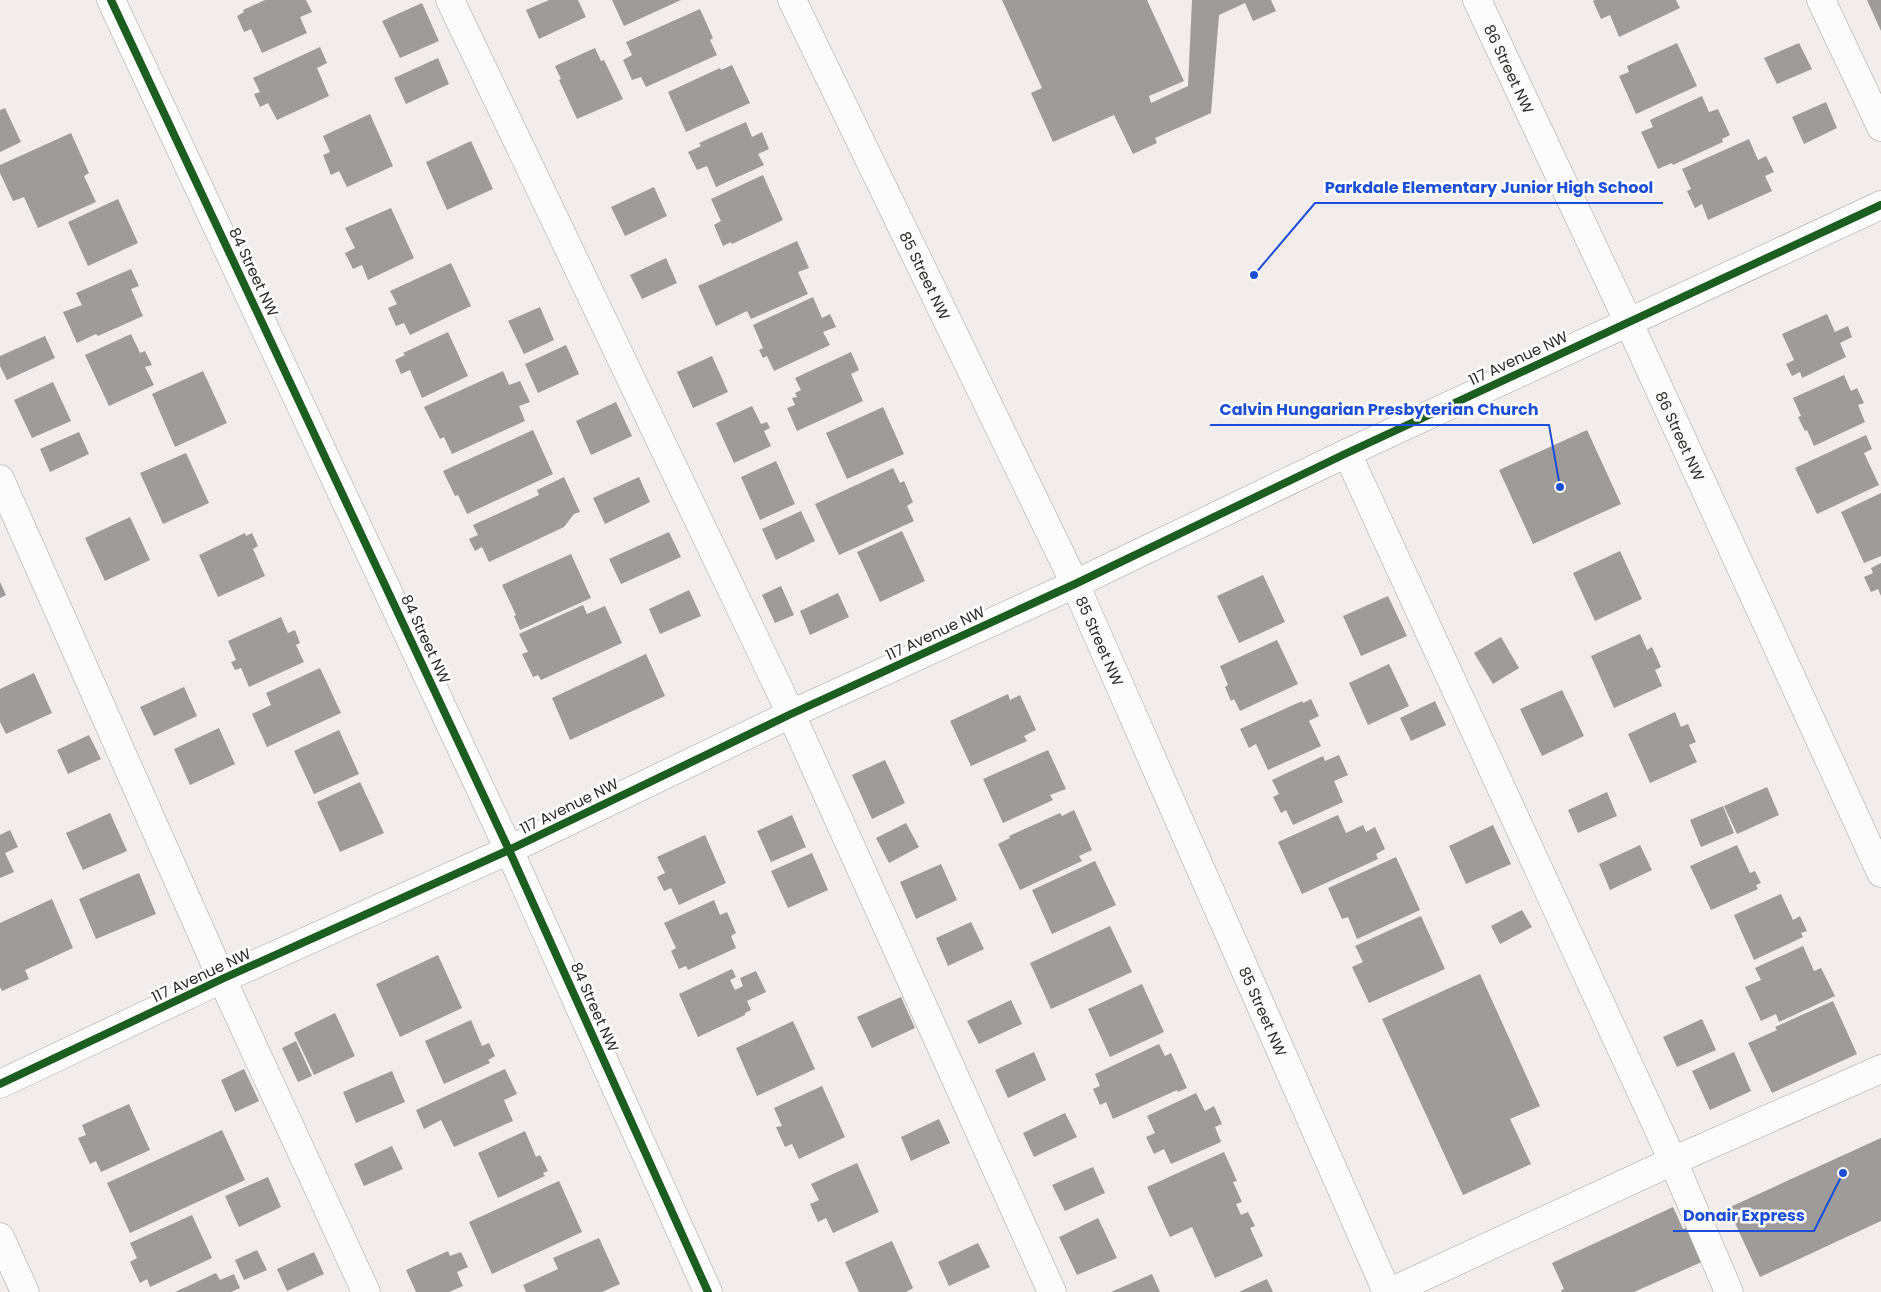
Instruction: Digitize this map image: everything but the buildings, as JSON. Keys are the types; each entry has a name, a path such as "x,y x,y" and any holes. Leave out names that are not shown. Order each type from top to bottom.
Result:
{"street":[{"name":"84 Street NW","path":"111,0 509,850 708,1292"},
{"path":"450,0 791,714 1052,1292"},
{"name":"85 Street NW","path":"792,0 1075,584 1388,1292"},
{"name":"86 Street NW","path":"1477,0 1628,321 1881,874"},
{"path":"1821,0 1881,127"},
{"name":"117 Avenue NW","path":"0,1084 222,979 509,850 791,714 1075,584 1347,453 1881,205"},
{"path":"1347,453 1673,1161 1729,1292"},
{"path":"0,478 222,979 366,1292"},
{"path":"1388,1292 1673,1161 1881,1069"},
{"path":"0,1237 25,1292"}],"cycle path":[{"path":"111,0 509,850 708,1292"},
{"path":"0,1084 222,979 509,850 791,714 1075,584 1347,453 1881,205"}],"place":[{"name":"Parkdale Elementary Junior High School","path":"1254,275"},
{"name":"Calvin Hungarian Presbyterian Church","path":"1560,487"},
{"name":"Donair Express","path":"1843,1173"}]}
